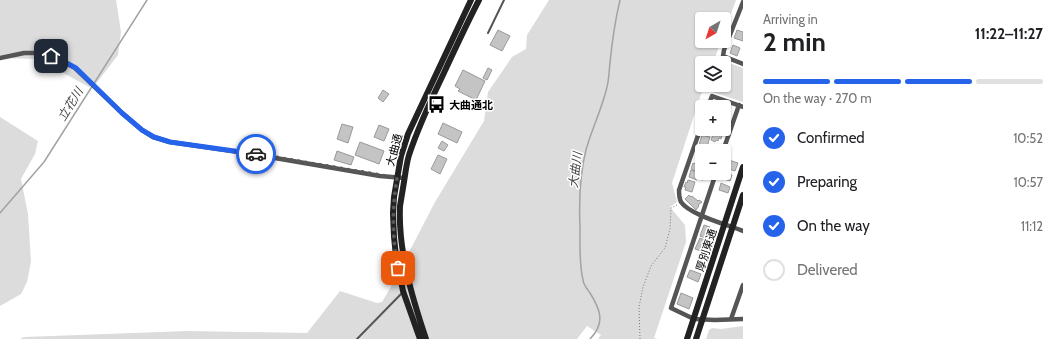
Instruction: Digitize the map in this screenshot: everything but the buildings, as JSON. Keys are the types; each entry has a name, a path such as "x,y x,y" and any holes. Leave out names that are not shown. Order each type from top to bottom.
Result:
{"street":[{"name":"大曲通","path":"420,339 403,291 396,256 393,213 394,197 401,156 408,134 471,0"},
{"name":"大曲通","path":"426,339 412,294 405,264 401,236 400,205 404,178 408,156 432,98 479,0"},
{"path":"743,2 723,56 743,64"},
{"path":"0,58 24,53 43,53 59,59 76,68 122,113 142,130 154,137 170,142 404,178"},
{"path":"711,100 712,96 724,100"},
{"path":"726,144 741,106 731,103"},
{"path":"698,136 679,190 679,198 681,203 689,210 702,216 743,231"},
{"name":"厚別東通","path":"687,339 743,168"},
{"path":"714,180 671,308 694,319 743,319"},
{"name":"厚別東通","path":"696,339 743,196"},
{"path":"731,319 743,285"}],"lane":[{"path":"488,33 504,0"},
{"path":"357,339 403,291"}],"path":[{"path":"640,339 639,307 643,287 651,266 665,248 670,229 671,208 681,203"}],"shaded area":[{"path":"0,0 116,0 121,32 118,55 95,85 89,87 38,59 0,58"},
{"path":"549,0 736,0 731,14 731,12 695,12 695,48 718,48 716,56 695,56 695,92 702,92 699,100 695,100 695,113 672,183 677,202 670,207 685,225 686,242 654,338 658,339 598,339 601,335 587,326 577,339 20,339 24,337 188,331 307,333 340,291 377,303 382,302 435,202 484,121 488,92 512,57 526,49 527,35"},
{"path":"731,64 743,68 743,102 712,92 731,92"},
{"path":"0,117 38,141 35,154 21,179 28,214 31,262 27,282 21,294 0,306"},
{"path":"743,326 743,339 706,339 709,330 712,328 721,329"}],"waterway":[{"name":"立花川","path":"0,213 44,162 147,0"},
{"name":"大曲川","path":"590,339 598,327 600,316 594,299 585,286 581,267 580,189 586,150 608,84 614,32 620,0"}],"way so far":[{"path":"256,154 397,178 393,213 398,268"}],"place":[{"name":"大曲通北","path":"436,105"}],"route":[{"path":"51,56 76,68 122,113 142,130 154,137 170,142 256,154"}]}
